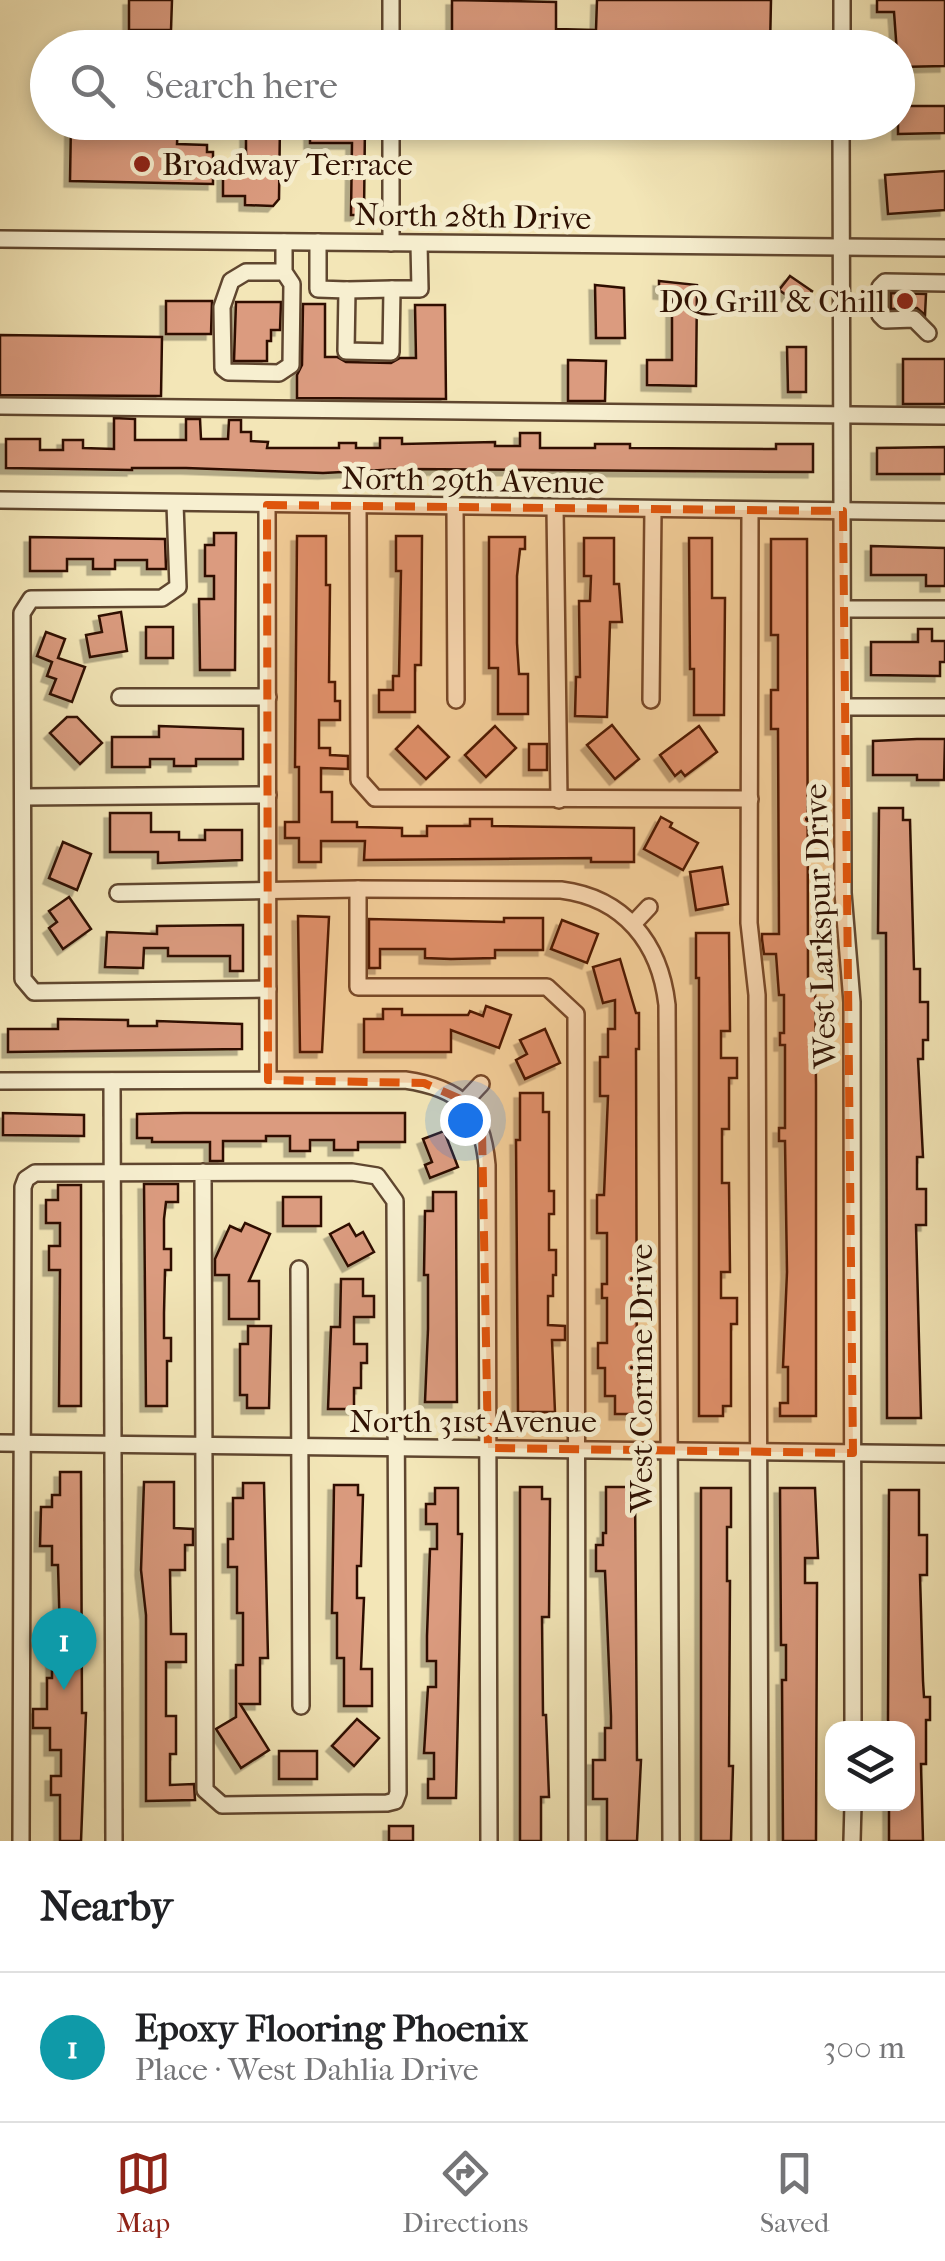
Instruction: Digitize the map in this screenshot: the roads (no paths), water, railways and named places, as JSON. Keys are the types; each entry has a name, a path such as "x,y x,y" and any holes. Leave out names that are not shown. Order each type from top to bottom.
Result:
{"street":[{"path":"390,0 391,30"},
{"path":"842,0 842,30"},
{"path":"391,140 391,243"},
{"name":"West Larkspur Drive","path":"842,140 843,893 852,1040 853,1721"},
{"name":"North 28th Drive","path":"0,238 945,248"},
{"path":"284,242 284,272 292,284 291,366 279,374 228,372 224,368 222,307 231,281 246,272 284,272"},
{"path":"318,242 318,289 348,290 420,289 419,244"},
{"path":"928,333 914,320 885,320 880,315 880,286 884,282 945,282"},
{"path":"348,290 346,351 391,352 392,289"},
{"path":"0,406 945,416"},
{"name":"North 29th Avenue","path":"0,500 945,512"},
{"path":"175,504 178,586 162,598 31,599 22,613 23,979 34,992 268,990"},
{"path":"267,505 268,1080"},
{"path":"358,506 358,780 374,798 750,799"},
{"path":"455,507 456,700"},
{"path":"555,508 559,800"},
{"path":"651,700 653,510"},
{"path":"750,510 749,924 757,994 760,1841"},
{"path":"843,609 945,610"},
{"path":"120,697 268,697"},
{"path":"844,707 945,706"},
{"path":"24,796 268,794"},
{"path":"358,889 358,986 547,987 576,1014 577,1841"},
{"path":"118,893 561,890 608,904 634,922 650,906"},
{"name":"West Corrine Drive","path":"634,922 655,954 667,1005 671,1841"},
{"path":"0,1081 404,1080 446,1090 465,1101 482,1130 488,1165 489,1841"},
{"path":"112,1081 114,1841"},
{"path":"465,1101 481,1084"},
{"path":"22,1841 26,1178 35,1172 203,1172 352,1172 377,1176 395,1201 398,1793 395,1801 222,1805 205,1790 203,1172"},
{"path":"299,1269 301,1706"},
{"name":"North 31st Avenue","path":"0,1442 945,1454"},
{"path":"852,1811 852,1841"}],"place":[{"name":"Broadway Terrace","path":"142,164"},
{"name":"DQ Grill & Chill","path":"905,301"},
{"name":"Epoxy Flooring Phoenix","path":"64,1690"}]}
